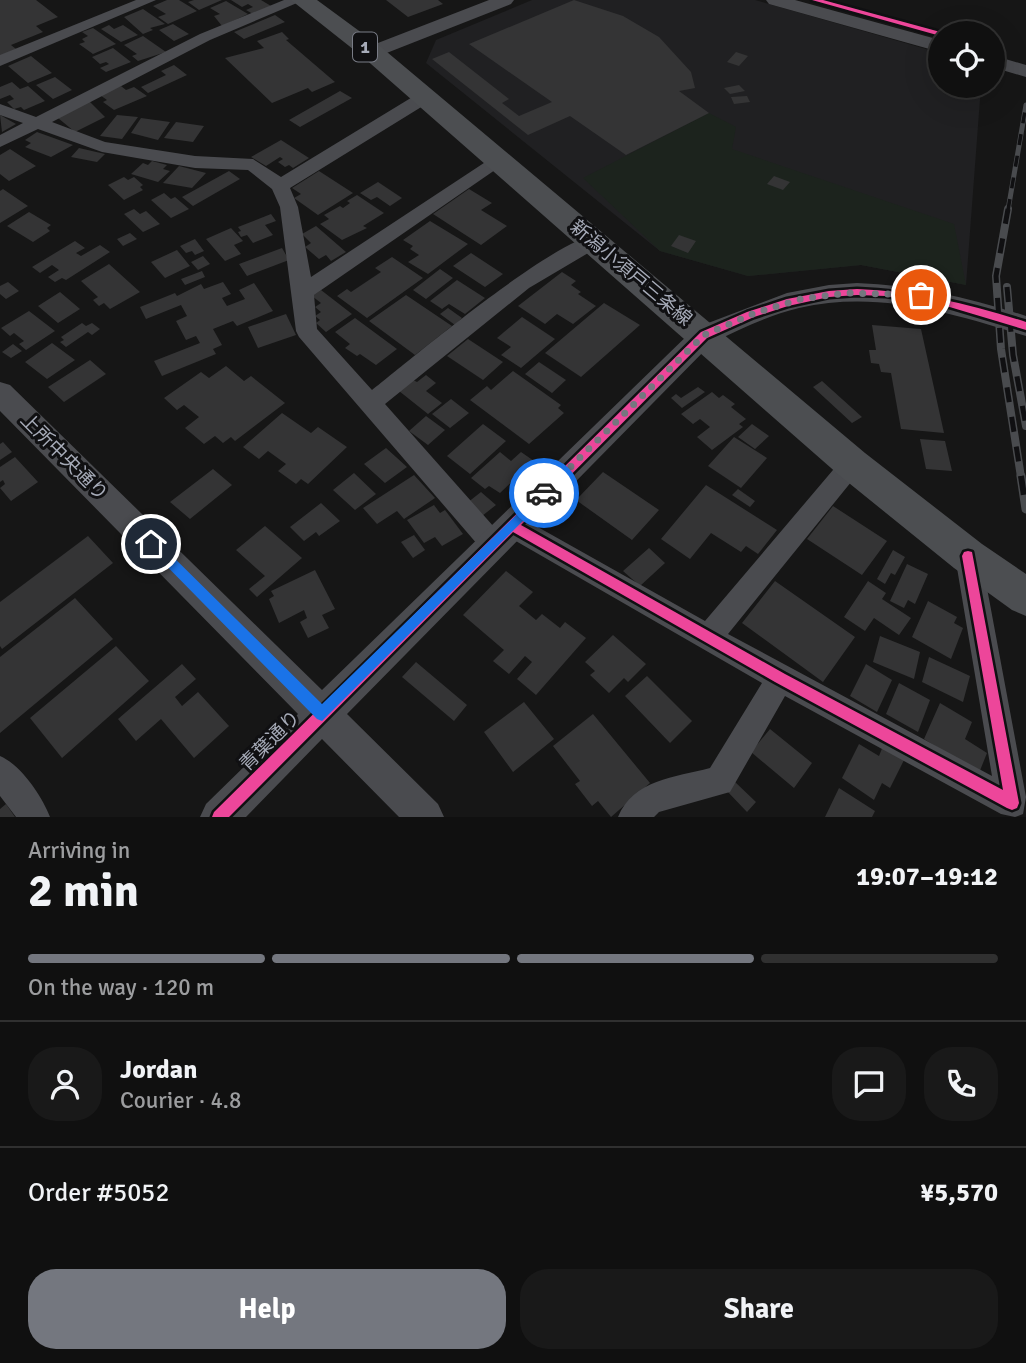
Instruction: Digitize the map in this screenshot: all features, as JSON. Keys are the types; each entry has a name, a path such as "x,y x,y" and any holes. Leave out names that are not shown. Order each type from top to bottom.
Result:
{"main road":[{"name":"新潟小須戸三条線","path":"300,0 372,52 852,464 1026,597"}],"street":[{"path":"0,61 149,0"},
{"path":"0,142 205,37 300,0"},
{"path":"372,52 505,0"},
{"path":"775,0 928,43"},
{"path":"1005,65 1026,71"},
{"path":"280,186 425,97"},
{"path":"0,109 102,147 195,162 253,165 280,186 289,207 307,331 369,404 502,534 708,637 1012,803 968,555"},
{"path":"303,292 499,161"},
{"path":"369,404 522,282 593,241"},
{"path":"704,335 755,313 801,299 847,293 921,295 991,313 1026,326"},
{"name":"青葉通り","path":"219,817 704,335"},
{"name":"上所中央通り","path":"0,393 425,817"},
{"path":"708,637 852,464"},
{"path":"633,817 650,799 719,780 780,678"},
{"path":"0,771 35,817"}],"shaded area":[{"path":"532,0 755,0 928,50 928,98 980,98 966,285 861,265 748,276 660,251 426,63 436,40"},
{"path":"709,113 736,127 732,149 954,224 966,285 861,265 748,276 660,251 583,178"}],"building":[{"path":"0,0 36,0 58,17 36,26 43,32 11,45 16,49 0,56"},
{"path":"167,0 179,0 197,11 168,24 158,17 166,14 153,6"},
{"path":"222,0 199,10 188,2"},
{"path":"231,0 261,0 271,6 253,14 246,10 253,7 248,4 242,7"},
{"path":"386,0 438,0 443,4 408,17"},
{"path":"574,0 623,16 659,37 691,72 695,88 679,91 709,113 626,155 570,116 528,135 432,59 449,52 509,99 502,103 519,116 552,102 469,44"},
{"path":"226,1 248,14 222,26 214,16 220,14 210,8"},
{"path":"143,9 165,24 150,28 153,30 143,34 124,17"},
{"path":"275,15 285,22 244,39 234,32"},
{"path":"173,24 189,34 174,41 159,30"},
{"path":"109,25 114,29 123,25 138,35 121,42 101,29"},
{"path":"93,28 116,44 93,54 79,44 85,42 82,39 88,36 82,32"},
{"path":"282,32 289,39 286,40 335,82 312,92 308,88 272,103 225,58 264,48 257,41"},
{"path":"143,36 166,52 138,61 132,56 137,54 124,45"},
{"path":"113,48 131,62 106,72 100,68 109,64 100,64 92,57"},
{"path":"736,52 748,56 739,66 727,62"},
{"path":"31,56 52,73 28,83 8,66"},
{"path":"174,65 187,75 148,93 141,87 166,75 161,71"},
{"path":"55,77 72,90 53,99 36,85"},
{"path":"12,82 20,89 28,86 45,101 24,110 21,107 14,109 7,102 14,99 10,95 0,99 0,87"},
{"path":"739,85 745,91 730,94 724,88"},
{"path":"121,86 126,90 134,87 147,96 114,110 103,102 107,100 100,95"},
{"path":"340,91 352,98 300,127 289,120"},
{"path":"747,96 750,102 734,104 731,97"},
{"path":"89,101 105,117 75,132 58,118"},
{"path":"0,115 16,124 2,132"},
{"path":"117,115 138,117 122,139 100,136"},
{"path":"141,118 170,122 158,140 131,133"},
{"path":"176,122 204,126 193,142 164,138"},
{"path":"37,132 73,145 51,157 25,147 31,143 25,140"},
{"path":"281,140 309,158 293,168 278,162 283,159 280,157 266,166 251,157"},
{"path":"79,148 105,154 97,162 71,157"},
{"path":"10,149 36,166 9,181 0,174 0,155"},
{"path":"152,161 167,165 163,169 170,171 158,182 131,174 143,163 148,165"},
{"path":"179,166 206,173 192,188 163,183"},
{"path":"229,171 240,179 193,206 182,197"},
{"path":"319,171 353,193 318,215 294,198 301,194 292,188"},
{"path":"774,176 790,182 783,190 767,184"},
{"path":"124,177 128,180 134,177 143,185 140,187 143,190 124,200 108,185"},
{"path":"378,182 402,198 390,206 377,197 371,200 360,193"},
{"path":"3,189 28,206 0,223 0,191"},
{"path":"469,189 492,203 481,210 507,226 481,245 433,214"},
{"path":"164,193 171,199 175,197 189,209 171,218 151,200"},
{"path":"357,195 384,213 363,226 367,228 342,240 320,224 329,219 324,215 340,206 343,208 350,203 347,201"},
{"path":"134,209 140,214 146,211 160,224 143,232 124,214"},
{"path":"29,212 51,225 47,228 50,231 33,242 7,226"},
{"path":"271,214 276,221 265,225 273,235 253,243 247,235 241,237 238,227"},
{"path":"430,221 468,244 428,274 408,262 419,255 410,249 413,246 403,240"},
{"path":"316,226 346,252 331,261 326,255 319,259 305,247 311,243 302,234"},
{"path":"231,228 243,241 234,245 241,254 225,261 206,239"},
{"path":"130,233 137,239 123,246 117,239"},
{"path":"679,235 696,241 688,253 671,246"},
{"path":"195,239 204,251 195,255 192,251 186,253 180,246"},
{"path":"75,241 85,248 76,253 81,256 100,245 110,252 66,280 62,278 55,282 48,277 59,270 52,265 40,273 32,267"},
{"path":"282,248 289,260 247,276 239,264"},
{"path":"177,250 190,266 165,278 151,262"},
{"path":"471,253 503,274 485,287 453,266"},
{"path":"203,256 210,264 198,270 191,262"},
{"path":"392,257 423,278 367,318 337,296 347,289 351,292 381,272 375,268"},
{"path":"109,264 140,292 110,309 104,303 99,306 93,300 98,297 81,281"},
{"path":"440,269 453,278 426,299 413,290"},
{"path":"202,271 205,277 185,285 181,279"},
{"path":"562,272 576,281 571,285 581,292 578,294 596,306 573,324 557,314 545,324 518,306"},
{"path":"457,280 485,298 465,314 449,304 442,309 430,301"},
{"path":"8,282 19,291 6,299 0,294 0,286"},
{"path":"223,282 231,294 222,298 227,306 245,299 239,290 254,283 273,311 237,326 233,321 213,329 222,345 213,349 216,354 162,376 154,361 200,343 196,336 186,340 176,321 187,316 181,305 146,319 140,307 175,293 177,296 201,284 204,289"},
{"path":"321,290 352,314 326,332 316,323 320,320 315,316 321,312 315,307 321,303 312,296"},
{"path":"60,292 80,309 58,323 38,306"},
{"path":"406,295 452,326 415,355 369,321"},
{"path":"604,303 640,325 581,377 545,353"},
{"path":"448,308 462,318 455,325 440,314"},
{"path":"29,311 55,331 26,350 19,344 24,341 14,333 10,336 1,328"},
{"path":"286,314 296,335 258,348 248,327"},
{"path":"522,317 555,339 521,368 501,355 511,347 497,338"},
{"path":"355,318 397,349 376,365 345,348 350,344 335,332"},
{"path":"82,323 86,326 92,323 100,329 92,335 88,332 66,347 60,342 64,340 61,337"},
{"path":"872,325 921,329 944,433 901,429 891,373 881,372 879,364 871,363 869,350 876,350"},
{"path":"468,339 503,362 483,380 447,356"},
{"path":"52,343 75,360 47,379 25,362"},
{"path":"13,344 22,351 11,358 2,352"},
{"path":"90,360 106,374 64,402 48,387"},
{"path":"539,362 566,380 552,393 525,374"},
{"path":"226,366 244,381 251,376 285,403 235,441 231,437 223,443 215,436 204,444 185,428 199,417 184,405 177,410 164,398 201,372 209,378"},
{"path":"513,371 561,405 558,408 564,413 529,444 470,400 487,386 491,390"},
{"path":"426,375 436,383 426,391 442,403 428,414 399,391 413,380 417,382"},
{"path":"822,381 862,417 852,423 813,387"},
{"path":"698,387 705,392 682,408 671,398 676,394 681,398"},
{"path":"712,392 719,398 723,395 735,404 731,407 746,419 739,424 743,427 712,450 697,437 710,427 700,419 693,424 681,414"},
{"path":"451,399 469,413 450,428 432,414"},
{"path":"282,413 311,433 318,427 347,447 308,484 301,479 296,484 278,471 286,464 268,451 259,459 243,447"},
{"path":"426,416 445,430 428,445 409,431"},
{"path":"483,424 506,441 470,474 447,456"},
{"path":"752,424 769,436 755,449 738,437"},
{"path":"734,437 767,458 741,488 708,466"},
{"path":"920,439 945,441 952,471 926,469"},
{"path":"3,442 12,452 0,460 0,444"},
{"path":"386,448 407,467 385,483 364,464"},
{"path":"500,452 511,461 521,452 534,461 500,493 489,486 485,489 471,478"},
{"path":"15,457 38,482 11,501 0,488 5,484 3,480 0,482 0,467"},
{"path":"213,469 232,485 190,519 170,502"},
{"path":"603,472 659,510 632,540 576,500"},
{"path":"354,473 376,494 355,510 333,490"},
{"path":"414,475 435,498 404,519 397,511 377,524 363,508"},
{"path":"706,485 777,530 758,554 746,546 741,552 711,533 690,559 661,539"},
{"path":"738,489 755,501 750,507 732,495"},
{"path":"481,492 496,505 482,516 467,503"},
{"path":"321,503 340,521 319,536 316,532 304,541 290,527"},
{"path":"434,505 440,513 445,510 463,534 442,546 435,537 424,543 407,520"},
{"path":"833,506 887,541 862,575 807,539"},
{"path":"265,526 302,558 257,597 249,589 265,576 236,550"},
{"path":"414,535 425,550 413,558 401,542"},
{"path":"88,536 113,563 2,649 0,602"},
{"path":"649,548 665,563 640,586 623,571"},
{"path":"893,550 905,557 895,575 891,573 885,584 877,579"},
{"path":"907,564 928,574 915,604 908,600 904,608 890,601"},
{"path":"315,570 335,609 322,615 329,628 308,638 300,622 307,618 304,610 279,623 269,599 274,596 271,591"},
{"path":"506,571 533,592 519,606 536,620 542,614 560,628 565,622 586,638 536,695 517,679 532,662 525,656 509,674 493,661 504,650 463,615"},
{"path":"775,581 855,637 823,682 742,623"},
{"path":"868,581 886,593 882,599 911,618 899,635 874,618 865,631 844,617"},
{"path":"75,598 113,639 0,733 0,657"},
{"path":"928,601 957,617 954,623 963,628 951,659 912,637"},
{"path":"613,635 646,664 628,682 624,678 609,693 590,675 595,671 585,662"},
{"path":"880,636 920,652 914,679 873,662"},
{"path":"116,646 149,681 62,758 30,718"},
{"path":"929,657 970,676 963,702 922,682"},
{"path":"416,662 467,705 454,721 402,677"},
{"path":"182,664 196,679 175,697 182,706 198,692 229,726 194,758 161,719 136,741 118,719"},
{"path":"866,664 892,680 877,712 850,696"},
{"path":"647,676 692,721 670,743 625,696"},
{"path":"899,683 930,700 918,732 886,714"},
{"path":"524,702 554,739 513,772 484,732"},
{"path":"940,703 972,722 965,739 987,753 979,773 924,739"},
{"path":"593,714 650,783 611,817 598,801 592,806 575,784 580,781 553,746"},
{"path":"770,729 812,763 794,788 751,752"},
{"path":"859,744 879,756 883,746 904,760 890,788 882,783 874,800 842,778"},
{"path":"734,781 756,802 747,812 726,790"},
{"path":"839,788 875,811 872,817 825,817"},
{"path":"6,804 15,817 0,817 0,809"}],"railway":[{"path":"1008,210 1026,105"},
{"path":"1008,209 996,276 1001,349 1021,477"},
{"path":"1007,287 1013,355 1026,426"},
{"path":"1021,476 1026,509"}],"cycle path":[{"path":"815,0 928,30"},
{"path":"219,817 704,335 787,302 857,292 914,296 971,309 1026,326"},
{"path":"511,525 780,678 1012,803 968,556"}],"way so far":[{"path":"544,493 704,335 755,313 801,299 847,293 921,295"}],"route":[{"path":"151,544 322,714 544,493"}]}
